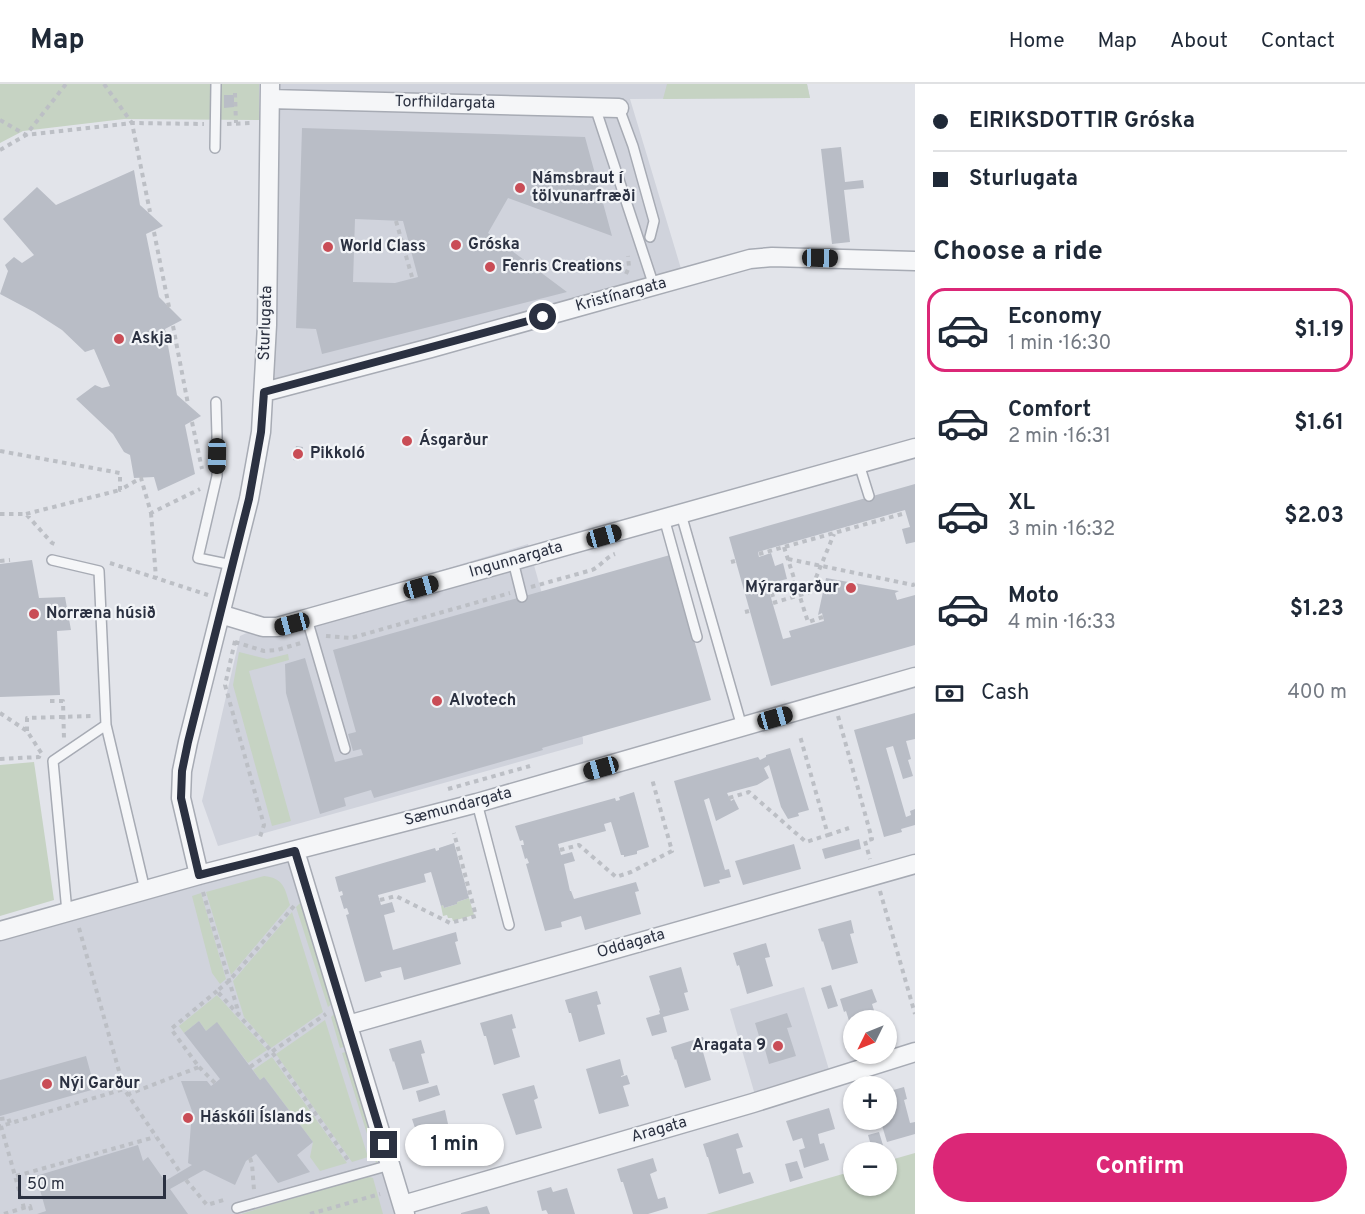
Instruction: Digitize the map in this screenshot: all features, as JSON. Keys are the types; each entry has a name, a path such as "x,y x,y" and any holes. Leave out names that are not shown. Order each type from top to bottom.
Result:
{"street":[{"name":"Torfhildargata","path":"270,92 619,108"},
{"name":"Sturlugata","path":"200,880 181,798 182,771 249,499 261,432 267,326 270,92"},
{"name":"Kristínargata","path":"264,392 750,259 772,257 915,261"},
{"name":"Ingunnargata","path":"220,614 272,628 307,620 915,448"},
{"name":"Sæmundargata","path":"0,931 73,917 145,890 200,880 295,851 477,803 915,677"},
{"path":"295,851 402,1203"},
{"name":"Oddagata","path":"348,1025 915,864"},
{"name":"Aragata","path":"402,1203 753,1103 915,1052"}],"lane":[{"path":"215,148 216,84"},
{"path":"595,107 654,286"},
{"path":"619,108 633,146 654,221 650,237"},
{"path":"216,402 217,476 198,558 232,566"},
{"path":"859,464 869,496"},
{"path":"672,516 697,637"},
{"path":"672,516 742,727"},
{"path":"52,560 99,571 106,725 145,890"},
{"path":"513,561 521,593"},
{"path":"307,620 345,749"},
{"path":"73,917 52,761 106,725"},
{"path":"477,803 509,925"},
{"path":"237,1208 390,1165"}],"path":[{"path":"0,150 26,135 66,84"},
{"path":"104,84 132,123 150,212"},
{"path":"235,93 236,123"},
{"path":"0,120 26,135 132,123 270,122"},
{"path":"396,221 412,277"},
{"path":"154,232 169,307"},
{"path":"625,278 629,267 626,247"},
{"path":"173,326 188,404"},
{"path":"192,422 203,476"},
{"path":"0,451 120,473 120,490"},
{"path":"26,514 120,490 141,478 151,513 156,578"},
{"path":"151,513 205,486"},
{"path":"760,555 902,514"},
{"path":"769,584 774,603 810,592 835,533"},
{"path":"784,547 808,622 817,621 823,617"},
{"path":"235,642 271,651 328,635 351,638 521,593 592,570 610,555 625,550"},
{"path":"788,559 915,584"},
{"path":"0,561 10,560"},
{"path":"784,585 795,582"},
{"path":"242,621 225,685 264,825 261,841"},
{"path":"50,701 63,701 65,753"},
{"path":"833,701 872,839 865,841 868,852"},
{"path":"0,713 27,730 40,752 52,761"},
{"path":"27,730 27,718 92,715 106,725"},
{"path":"800,736 828,835"},
{"path":"0,759 39,757"},
{"path":"560,850 579,845 616,877 631,873 672,851 652,779"},
{"path":"729,798 749,792 806,842 849,828"},
{"path":"380,900 396,896 450,923 476,915 454,833"},
{"path":"200,880 239,1016"},
{"path":"877,880 915,1014"},
{"path":"215,1083 199,1067 171,1029 229,981 294,906"},
{"path":"73,917 124,1089 180,1172"},
{"path":"217,991 272,1052 352,1166"},
{"path":"250,1067 327,1014"},
{"path":"128,1096 199,1067"},
{"path":"24,1208 0,1126 124,1089"},
{"path":"0,1119 8,1118 10,1124"},
{"path":"16,1176 155,1137"},
{"path":"250,1158 254,1191"},
{"path":"310,1214 402,1203"},
{"path":"4,1214 30,1206 32,1214"}],"shaded area":[{"path":"275,84 807,84 810,98 630,99 682,272 269,381"},
{"path":"528,544 583,744 218,846 202,801 240,636 278,619"},
{"name":"Háskóli Íslands","path":"295,851 404,1214 0,1214 0,932"},
{"path":"804,987 830,1073 755,1095 730,1009"}],"green space":[{"path":"0,84 259,84 259,120 124,119 23,131 0,143"},
{"path":"667,84 807,84 810,98 663,99"},
{"path":"239,652 267,659 288,654 289,660 249,671 291,821 272,826 233,685"},
{"path":"34,762 54,900 0,916 0,765"},
{"path":"264,876 276,879 283,885 290,905 231,975 206,892"},
{"path":"201,893 226,979 220,984 212,973 192,896"},
{"path":"469,898 474,915 453,921 447,915 443,916 441,906 443,905 444,908"},
{"path":"302,901 333,1003 328,1007 296,907"},
{"path":"292,912 323,1012 271,1048 244,1017 233,981"},
{"path":"217,995 267,1050 248,1063 217,1023 206,1031 199,1021 184,1033 179,1026"},
{"path":"336,1012 347,1046 340,1048 331,1017"},
{"path":"325,1020 368,1157 352,1162 276,1054"},
{"path":"348,1051 381,1157 376,1163 342,1053"},
{"path":"272,1057 347,1163 320,1171 310,1157 313,1142 264,1077 260,1080 253,1070"},
{"path":"915,1153 915,1214 706,1214 843,1174 843,1196 897,1196 897,1158"},
{"path":"366,1176 373,1178 383,1214 241,1214"}],"building":[{"path":"224,95 234,95 234,107 224,108"},
{"name":"Gróska","path":"302,128 585,137 612,236 508,198 488,233 567,292 322,354 316,329 296,328","holes":["355,219 403,221 418,277 395,283 353,282"]},
{"path":"841,147 845,182 863,180 864,188 844,190 850,242 832,244 821,149"},
{"name":"Askja","path":"134,170 140,205 163,226 146,234 159,297 182,320 165,329 177,395 201,416 185,425 195,474 158,491 154,477 134,478 130,455 124,452 113,434 76,399 95,385 102,388 110,386 94,349 85,352 62,330 0,294 8,271 5,265 14,257 22,263 34,255 3,219 37,187 56,205"},
{"name":"Pikkoló","path":"296,446 303,447 300,461 293,460"},
{"name":"Mýrargarður","path":"915,484 915,542 906,544 902,529 910,527 905,510 758,552 759,557 771,553 775,566 783,563 787,579 767,584 783,639 791,637 789,631 824,621 822,613 818,615 826,578 899,591 895,593 897,600 915,595 915,645 771,686 729,537"},
{"path":"670,555 711,700 374,798 371,790 344,798 346,806 320,814 286,693 285,664 305,658 335,762 363,755 361,749 353,751 348,734 356,732 333,650"},
{"name":"Norræna húsið","path":"32,560 39,598 65,597 71,630 57,631 60,695 0,697 0,564"},
{"path":"915,713 915,739 906,741 913,776 903,779 893,746 886,748 906,817 911,815 910,811 915,809 915,825 901,829 902,832 884,837 854,730"},
{"path":"790,748 809,810 788,819 781,807 769,765 764,768 769,778 757,785 727,793 731,801 734,799 739,809 716,821 709,798 704,800 725,870 729,869 731,877 719,880 720,883 704,887 674,781 758,757 760,760 766,755"},
{"path":"634,792 649,847 637,851 637,854 624,857 621,855 611,822 604,824 606,831 558,844 561,855 572,852 575,861 564,864 574,899 636,882 639,891 635,892 641,914 585,930 581,916 561,922 562,927 545,931 526,864 529,863 527,858 525,859 521,845 524,845 523,840 520,841 515,826 615,798 616,801 620,800 619,797"},
{"path":"859,839 861,849 825,859 822,849"},
{"path":"454,843 469,898 444,908 443,905 441,906 431,872 424,874 426,882 378,895 381,905 392,902 395,912 384,915 393,950 456,932 458,941 455,942 461,964 404,980 401,967 380,972 382,977 365,982 346,915 349,914 347,908 344,909 340,896 343,895 342,891 339,892 335,877 435,848 436,851"},
{"path":"794,844 801,869 743,885 735,861"},
{"path":"851,920 854,933 850,934 858,963 832,970 818,929"},
{"path":"766,943 770,957 765,958 773,986 747,994 739,965 737,966 733,953"},
{"path":"681,967 688,992 684,993 689,1010 663,1017 667,1032 652,1036 646,1018 660,1014 660,1010 649,976"},
{"path":"831,985 838,1006 828,1009 821,988"},
{"path":"872,989 877,1002 872,1004 874,1010 843,1010 840,999"},
{"path":"597,991 601,1004 597,1005 605,1034 579,1042 565,1000"},
{"name":"Aragata 9","path":"787,1013 792,1027 787,1028 796,1056 769,1064 761,1035 759,1036 755,1023"},
{"path":"512,1014 516,1028 512,1029 520,1057 494,1065 480,1023"},
{"path":"199,1021 206,1031 217,1022 260,1080 264,1077 313,1142 297,1155 310,1172 278,1183 256,1154 246,1161 235,1185 204,1170 170,1189 188,1214 37,1214 46,1211 36,1176 138,1145 143,1161 148,1157 165,1181 192,1165 188,1163 192,1111 181,1081 207,1081 211,1086 220,1079 184,1033"},
{"path":"703,1037 707,1051 703,1052 711,1080 685,1088 671,1047"},
{"path":"421,1040 425,1053 421,1054 429,1083 403,1090 389,1049"},
{"name":"Nýi Garður","path":"86,1056 95,1089 0,1116 0,1080"},
{"path":"620,1059 624,1075 621,1077 627,1075 630,1084 623,1086 629,1106 599,1114 586,1069"},
{"path":"437,1085 440,1095 419,1102 416,1091"},
{"path":"534,1085 538,1098 534,1100 542,1128 516,1135 502,1094"},
{"path":"904,1087 907,1099 904,1100 910,1123 915,1122 915,1134 887,1142 883,1130 897,1130 897,1089"},
{"path":"829,1108 835,1129 818,1134 820,1144 824,1143 829,1160 804,1168 799,1150 805,1148 802,1138 793,1141 786,1121"},
{"path":"445,1110 448,1124 444,1125 452,1153 426,1161 412,1119"},
{"path":"879,1132 882,1142 870,1142 868,1135"},
{"path":"738,1133 743,1147 736,1149 743,1174 750,1172 754,1183 719,1194 703,1144"},
{"path":"653,1158 657,1171 650,1174 658,1199 665,1197 668,1208 648,1214 633,1214 617,1169"},
{"path":"797,1161 803,1178 790,1182 785,1164"},
{"path":"551,1187 553,1192 567,1188 575,1214 548,1214 546,1210 542,1211 537,1191"},
{"path":"487,1206 490,1214 461,1214 461,1213"}],"place":[{"name":"Námsbraut í tölvunarfræði","path":"520,188"},
{"name":"Gróska","path":"456,245"},
{"name":"World Class","path":"328,247"},
{"name":"Fenris Creations","path":"490,267"},
{"name":"Askja","path":"119,339"},
{"name":"Ásgarður","path":"407,441"},
{"name":"Pikkoló","path":"298,454"},
{"name":"Mýrargarður","path":"851,588"},
{"name":"Norræna húsið","path":"34,614"},
{"name":"Alvotech","path":"437,701"},
{"name":"Aragata 9","path":"778,1046"},
{"name":"Nýi Garður","path":"47,1084"},
{"name":"Háskóli Íslands","path":"188,1118"}],"route":[{"path":"384,1145 295,851 199,875 181,798 182,771 249,499 261,432 264,392 543,317"}]}
